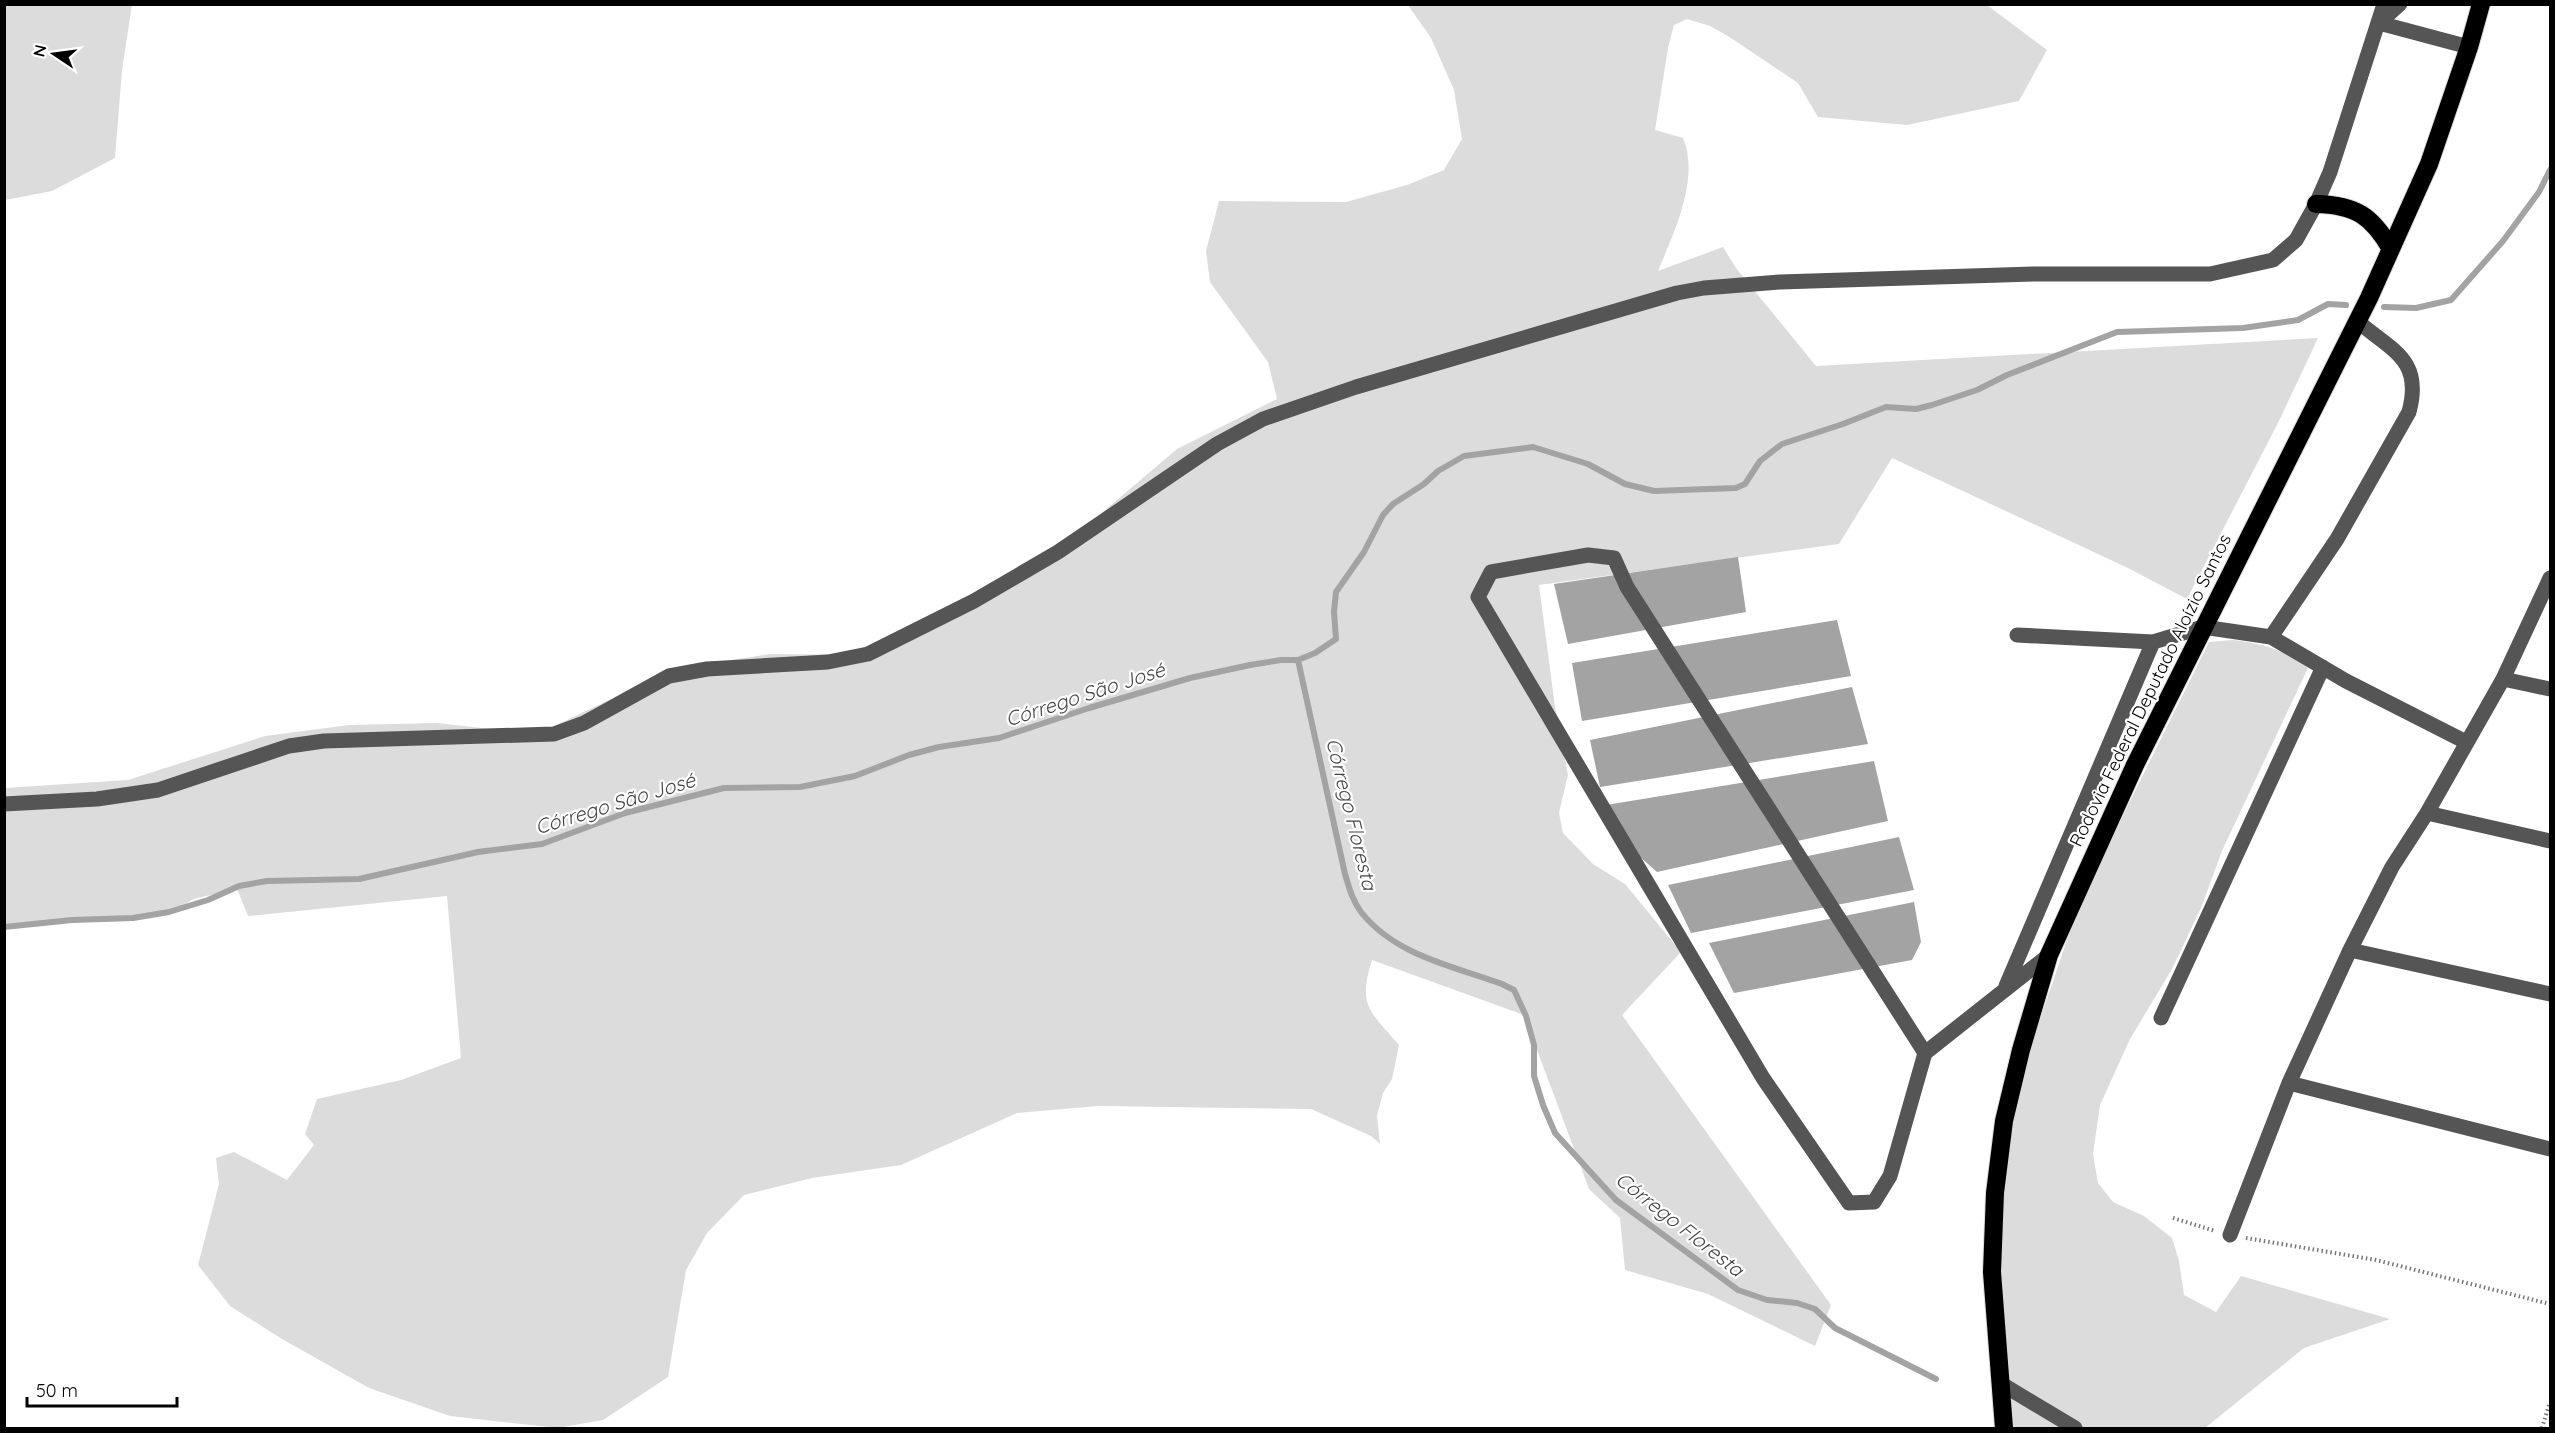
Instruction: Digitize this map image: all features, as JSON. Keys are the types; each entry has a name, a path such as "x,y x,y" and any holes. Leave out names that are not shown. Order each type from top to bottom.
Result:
{"highway":[{"name":"Rodovia Federal Deputado Aloízio Santos","path":"2004,1428 1992,1272 1995,1193 2004,1121 2021,1050 2049,956 2102,833 2391,249 2429,164 2469,47 2481,4"},
{"path":"2316,204 2342,207 2369,219 2378,226 2391,249"}],"street":[{"path":"4,804 97,799 158,790 288,746 324,741 554,734 584,723 669,676 707,669 828,662 868,654 974,602 1048,558 1217,444 1263,419 1356,387 1646,300 1704,288 1780,282 2033,274 2210,274 2273,260 2296,240 2330,172 2384,4"},
{"path":"2379,23 2400,4"},
{"path":"2379,23 2469,47"},
{"path":"2271,637 2337,539 2409,412 2414,393 2413,377 2406,363 2357,321"},
{"path":"1925,1053 1627,587 1614,558 1588,555 1491,572 1478,597 1763,1078 1849,1203 1874,1202 1890,1176 1925,1053 2049,956"},
{"path":"2230,1235 2289,1083 2350,950 2392,867 2427,813 2503,678 2550,578"},
{"path":"2017,635 2153,642 2203,627 2271,637 2466,742"},
{"path":"2004,989 2153,642"},
{"path":"2161,1018 2323,667"},
{"path":"2503,678 2550,689"},
{"path":"2427,813 2550,841"},
{"path":"2350,950 2550,994"},
{"path":"2289,1083 2550,1149"},
{"path":"2000,1383 2075,1428"}],"path":[{"path":"2173,1218 2230,1235 2376,1260 2550,1304"},
{"path":"2542,1428 2550,1401"}],"shaded area":[{"path":"5,4 132,5 122,70 115,158 52,191 5,200"},
{"path":"1408,5 1987,5 2047,50 2019,101 1907,125 1818,117 1798,83 1728,36 1710,26 1687,19 1674,25 1668,48 1655,130 1683,138 1689,171 1683,205 1658,271 1723,247 1736,268 1816,366 2318,338 2279,421 2187,599 2128,568 1892,458 1839,544 1539,585 1555,707 1568,775 1559,813 1563,833 1593,864 1625,884 1681,952 1622,1015 1831,1305 1815,1346 1708,1294 1625,1270 1620,1218 1589,1189 1524,1015 1372,960 1366,988 1369,1008 1399,1045 1392,1079 1383,1093 1377,1116 1380,1144 1371,1136 1311,1109 1098,1106 1017,1113 901,1165 812,1178 744,1195 707,1233 686,1270 668,1377 603,1420 557,1428 450,1416 369,1388 282,1339 230,1306 198,1265 219,1184 216,1158 234,1152 287,1180 314,1145 305,1134 317,1099 401,1080 461,1058 447,896 248,916 237,889 193,899 173,913 5,925 5,788 128,780 265,736 349,725 437,723 516,732 548,729 611,699 664,670 770,654 869,655 1044,562 1177,449 1277,399 1268,362 1210,282 1206,251 1219,201 1346,202 1407,185 1444,170 1462,139 1454,90 1431,38"},
{"path":"1738,557 1746,612 1568,644 1554,584"},
{"path":"1837,620 1851,676 1582,721 1572,663"},
{"path":"2233,640 2273,648 2308,668 2222,851 2201,908 2172,969 2130,1039 2100,1105 2093,1154 2098,1183 2113,1202 2144,1216 2172,1238 2179,1261 2184,1295 2216,1312 2241,1276 2390,1319 2304,1348 2205,1428 1998,1428 1993,1247 2014,1097 2079,904 2209,642"},
{"path":"1852,687 1868,744 1600,787 1590,740"},
{"path":"1874,761 1888,821 1657,872 1612,832 1606,805"},
{"path":"1899,837 1914,890 1691,933 1668,885"},
{"path":"1914,902 1921,942 1912,960 1734,993 1709,943"}],"waterway":[{"path":"2384,307 2416,308 2451,300 2503,241 2539,192 2550,170"},
{"name":"Córrego São José","path":"4,927 72,920 133,918 169,912 208,900 239,886 267,881 359,879 478,852 542,844 625,813 724,788 800,787 855,776 909,755 939,747 999,738 1190,678 1250,665 1298,660 1315,653 1336,639 1334,612 1336,592 1364,552 1383,515 1393,504 1424,484 1438,471 1464,456 1533,447 1588,464 1625,484 1654,491 1736,488 1745,484 1760,461 1782,444 1886,407 1916,409 1977,390 2007,375 2117,332 2243,328 2298,320 2328,304 2346,305"},
{"name":"Córrego Floresta","path":"1298,660 1345,874 1355,903 1375,927 1408,949 1426,958 1514,990 1526,1016 1534,1045 1534,1076 1555,1133 1616,1200 1738,1290 1767,1300 1797,1303 1815,1309 1835,1328 1936,1379"}]}
